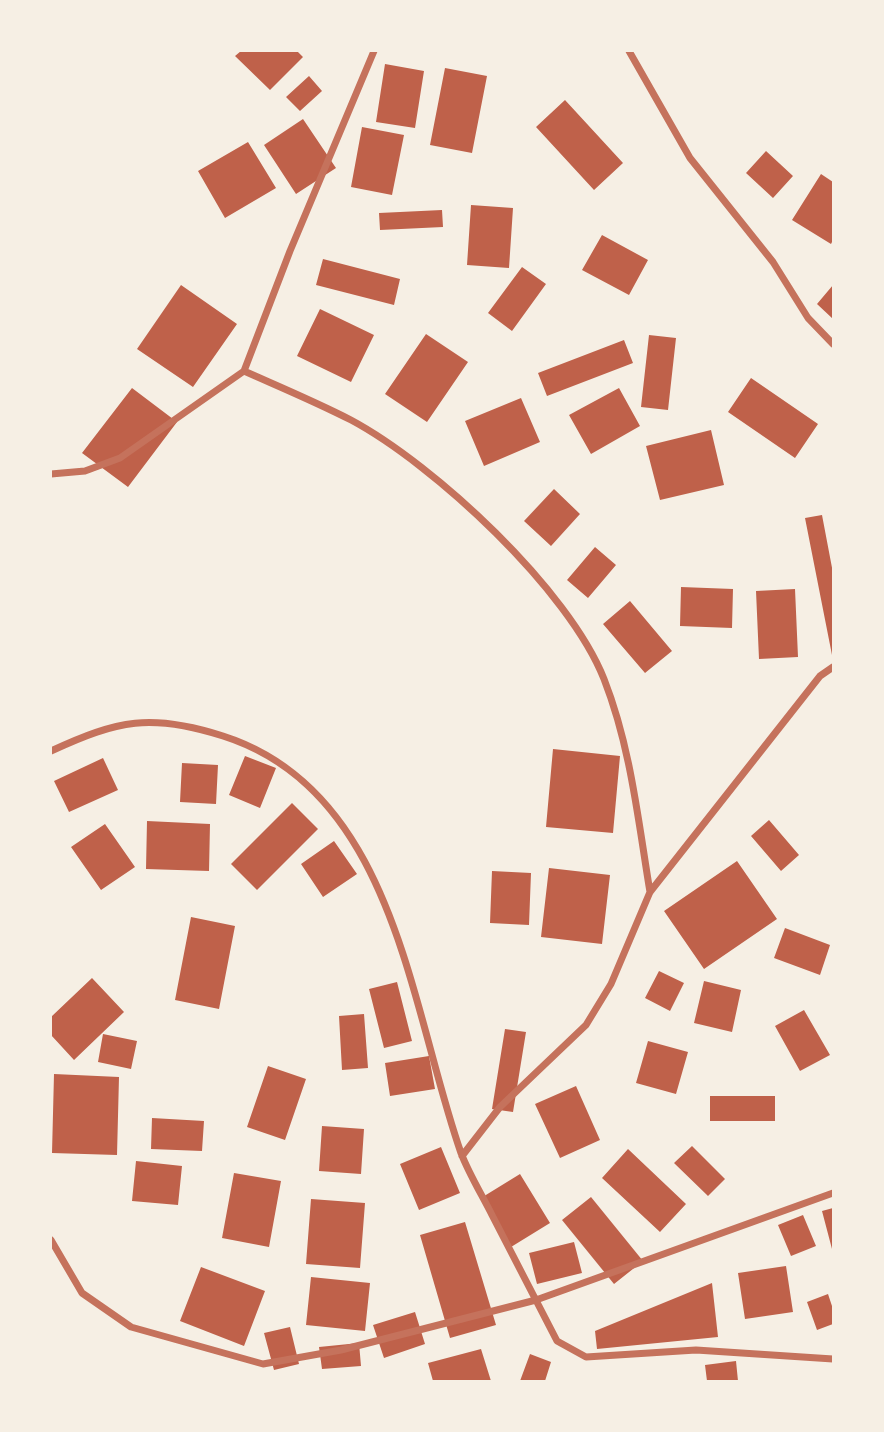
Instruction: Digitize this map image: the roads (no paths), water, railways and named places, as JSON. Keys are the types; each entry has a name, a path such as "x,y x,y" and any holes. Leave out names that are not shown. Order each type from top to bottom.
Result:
{"street":[{"path":"51,474 85,471 120,458 244,371 290,251 374,51"},
{"path":"629,51 690,158 773,262 808,318 833,344"},
{"path":"244,371 352,421 435,478 552,592 576,627 603,677 637,798 650,892"},
{"path":"463,1156 500,1107 586,1025 611,984 650,892 820,676 833,667"},
{"path":"51,751 90,733 135,721 193,726 240,741 280,764 313,791 346,828 374,875 414,990 432,1063 463,1156 557,1341 586,1357 696,1350 833,1359"},
{"path":"51,1240 82,1293 131,1327 263,1364 341,1350 536,1300 833,1192"}]}
